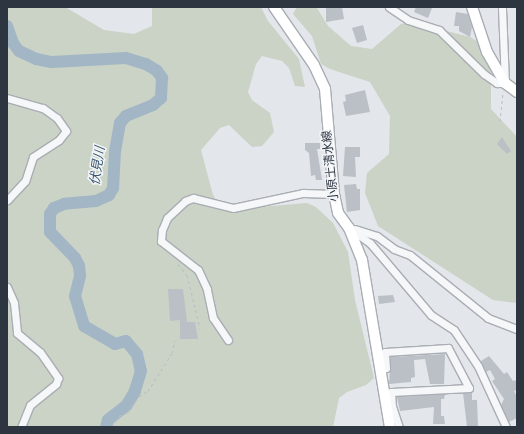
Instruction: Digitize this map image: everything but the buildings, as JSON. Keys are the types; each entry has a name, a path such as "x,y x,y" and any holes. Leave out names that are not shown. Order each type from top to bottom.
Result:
{"main road":[{"name":"小原土清水線","path":"274,7 314,65 325,89 334,194 338,213 349,228 362,260 390,427"},
{"path":"472,7 487,52 513,87"}],"street":[{"path":"389,7 408,20 438,30 484,74 496,82 513,87 502,7"},
{"path":"7,98 43,108 61,121 66,131 60,140 33,157 25,181 7,200"},
{"path":"228,340 213,318 207,289 198,270 161,241 162,230 167,218 185,201 193,198 233,208 303,193 334,194"},
{"path":"349,228 377,236 394,249 425,266 488,318 517,329"},
{"path":"349,228 370,243 431,315 454,330 478,366 506,427"},
{"path":"7,287 14,303 17,333 40,352 58,378 56,384 30,405 20,427"},
{"path":"380,370 386,368 385,352 448,348 469,388 391,392 392,406 399,427"}],"path":[{"path":"500,121 500,101 513,87"},
{"path":"174,258 187,275 200,328"},
{"path":"112,427 119,416 128,412 139,396 148,391 172,353 175,340"}],"green space":[{"path":"7,7 65,7 104,30 134,34 152,26 152,7 261,7 268,21 299,59 305,87 295,86 289,68 282,61 262,56 256,64 248,92 252,100 270,113 274,132 262,146 252,147 229,125 220,128 201,150 213,195 219,204 238,209 307,203 316,207 333,223 348,252 355,300 374,378 366,385 347,392 339,398 333,427 7,427"},
{"path":"297,7 317,8 328,26 351,46 372,49 401,24 411,22 470,37 478,42 491,69 491,109 517,137 517,303 493,300 378,226 365,193 367,173 389,154 390,116 370,82 330,69 321,64 312,36 293,14"}],"waterway":[{"name":"伏見川","path":"7,26 13,43 19,51 36,59 52,62 126,58 146,64 157,71 162,78 161,98 153,105 126,116 120,123 115,151 113,188 109,195 96,201 64,204 54,208 50,214 50,232 75,258 79,266 80,276 75,296 84,326 115,344 126,341 137,354 141,371 135,391 127,405 108,420 106,427"}]}
